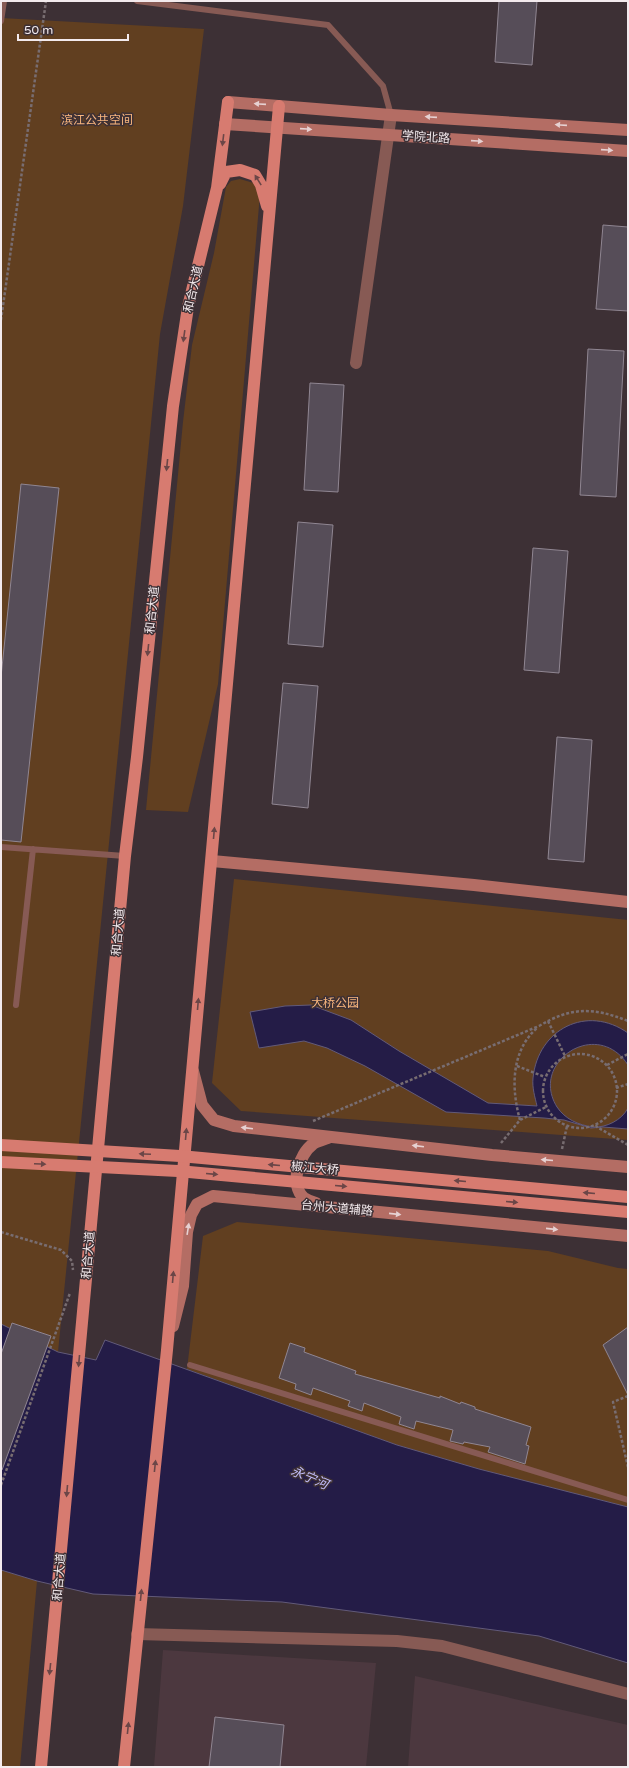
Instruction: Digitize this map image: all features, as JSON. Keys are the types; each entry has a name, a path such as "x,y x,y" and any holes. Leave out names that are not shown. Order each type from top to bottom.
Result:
{"main road":[{"name":"学院北路","path":"228,102 391,115 628,130"},
{"name":"和合大道","path":"41,1767 125,856 137,757 173,406 188,307 217,188 228,102"},
{"path":"124,1767 167,1350 279,106"},
{"name":"学院北路","path":"225,124 628,151"},
{"path":"217,188 226,172 240,170 255,175 261,185 269,217"},
{"path":"212,861 466,884 628,902"},
{"path":"192,1069 202,1105 214,1120 234,1126 492,1155 628,1167"},
{"path":"322,1206 304,1198 298,1188 297,1172 304,1152 314,1143 333,1136"},
{"name":"椒江大桥","path":"1,1145 180,1156 628,1197"},
{"name":"椒江大桥","path":"1,1162 178,1171 628,1212"},
{"name":"台州大道辅路","path":"167,1350 183,1286 187,1232 191,1215 197,1204 213,1196 628,1236"}],"street":[{"path":"356,363 391,115"},
{"path":"137,1634 397,1641 442,1646 628,1694"}],"lane":[{"path":"1,21 4,1"},
{"path":"137,1 328,25 383,86 391,115"},
{"path":"1,846 125,856"},
{"path":"16,1005 33,849"},
{"path":"190,1365 628,1500"}],"path":[{"path":"1,320 46,1"},
{"path":"308,1123 539,1026 565,1013 580,1011 601,1012 628,1021"},
{"path":"548,1021 564,1055"},
{"path":"520,1120 515,1091 520,1051 528,1037 539,1026"},
{"path":"588,1054 608,1064 613,1074 618,1088 614,1107 607,1116 596,1125 578,1128 567,1126 557,1120 546,1107 543,1091 544,1076 564,1055 588,1054"},
{"path":"608,1064 628,1054"},
{"path":"518,1067 544,1076"},
{"path":"618,1088 628,1084"},
{"path":"492,1155 520,1120 546,1107"},
{"path":"596,1125 628,1145"},
{"path":"559,1161 567,1126"},
{"path":"1,1232 61,1250 72,1261 73,1274"},
{"path":"1,1485 71,1291"},
{"path":"628,1396 613,1402 628,1467"}],"shaded area":[{"path":"163,1650 376,1663 366,1767 154,1767"},
{"path":"415,1676 628,1725 628,1767 408,1767"}],"green space":[{"name":"滨江公共空间","path":"1,18 204,29 183,206 160,334 58,1352 1,1324"},
{"path":"240,179 257,184 260,194 218,684 188,812 146,810 183,422 192,345 214,253 226,187 231,181"},
{"name":"大桥公园","path":"234,879 628,920 628,1140 241,1111 212,1083"},
{"path":"237,1222 548,1251 618,1268 628,1269 628,1507 479,1469 397,1445 187,1369 203,1236"},
{"path":"1,1570 37,1581 20,1767 1,1767"}],"water":[{"path":"311,1005 351,1020 399,1051 488,1103 537,1106 533,1078 537,1061 544,1046 554,1035 567,1026 581,1022 597,1021 612,1025 628,1033 628,1065 615,1051 600,1045 585,1045 570,1051 559,1061 552,1075 551,1090 557,1107 564,1115 572,1121 587,1126 598,1127 608,1125 618,1120 628,1108 628,1129 603,1127 591,1128 564,1120 544,1118 446,1112 365,1066 327,1048 304,1041 259,1048 250,1012 285,1006"},
{"name":"永宁河","path":"1,1324 58,1352 96,1360 105,1340 397,1445 479,1469 628,1507 628,1663 539,1636 282,1602 93,1594 37,1581 1,1570"}],"building":[{"path":"499,1 537,1 532,65 495,62"},
{"path":"603,225 628,227 628,311 596,309"},
{"path":"588,349 624,351 616,497 580,495"},
{"path":"310,383 344,385 338,492 304,490"},
{"path":"21,484 59,488 21,842 1,840 1,677"},
{"path":"298,522 333,525 323,647 288,644"},
{"path":"533,548 568,551 559,673 524,670"},
{"path":"283,683 318,686 308,808 272,804"},
{"path":"557,737 592,740 584,862 548,859"},
{"path":"12,1323 51,1336 1,1470 1,1354"},
{"path":"628,1327 628,1395 603,1345"},
{"path":"290,1343 305,1348 304,1352 356,1371 355,1374 440,1398 440,1396 460,1404 461,1402 475,1407 475,1409 531,1427 526,1445 529,1446 525,1464 488,1452 490,1447 450,1441 453,1430 416,1421 414,1429 399,1424 401,1417 364,1403 362,1411 348,1406 350,1401 313,1388 311,1395 295,1389 296,1384 279,1378"},
{"path":"215,1717 284,1725 280,1767 209,1767"}]}
